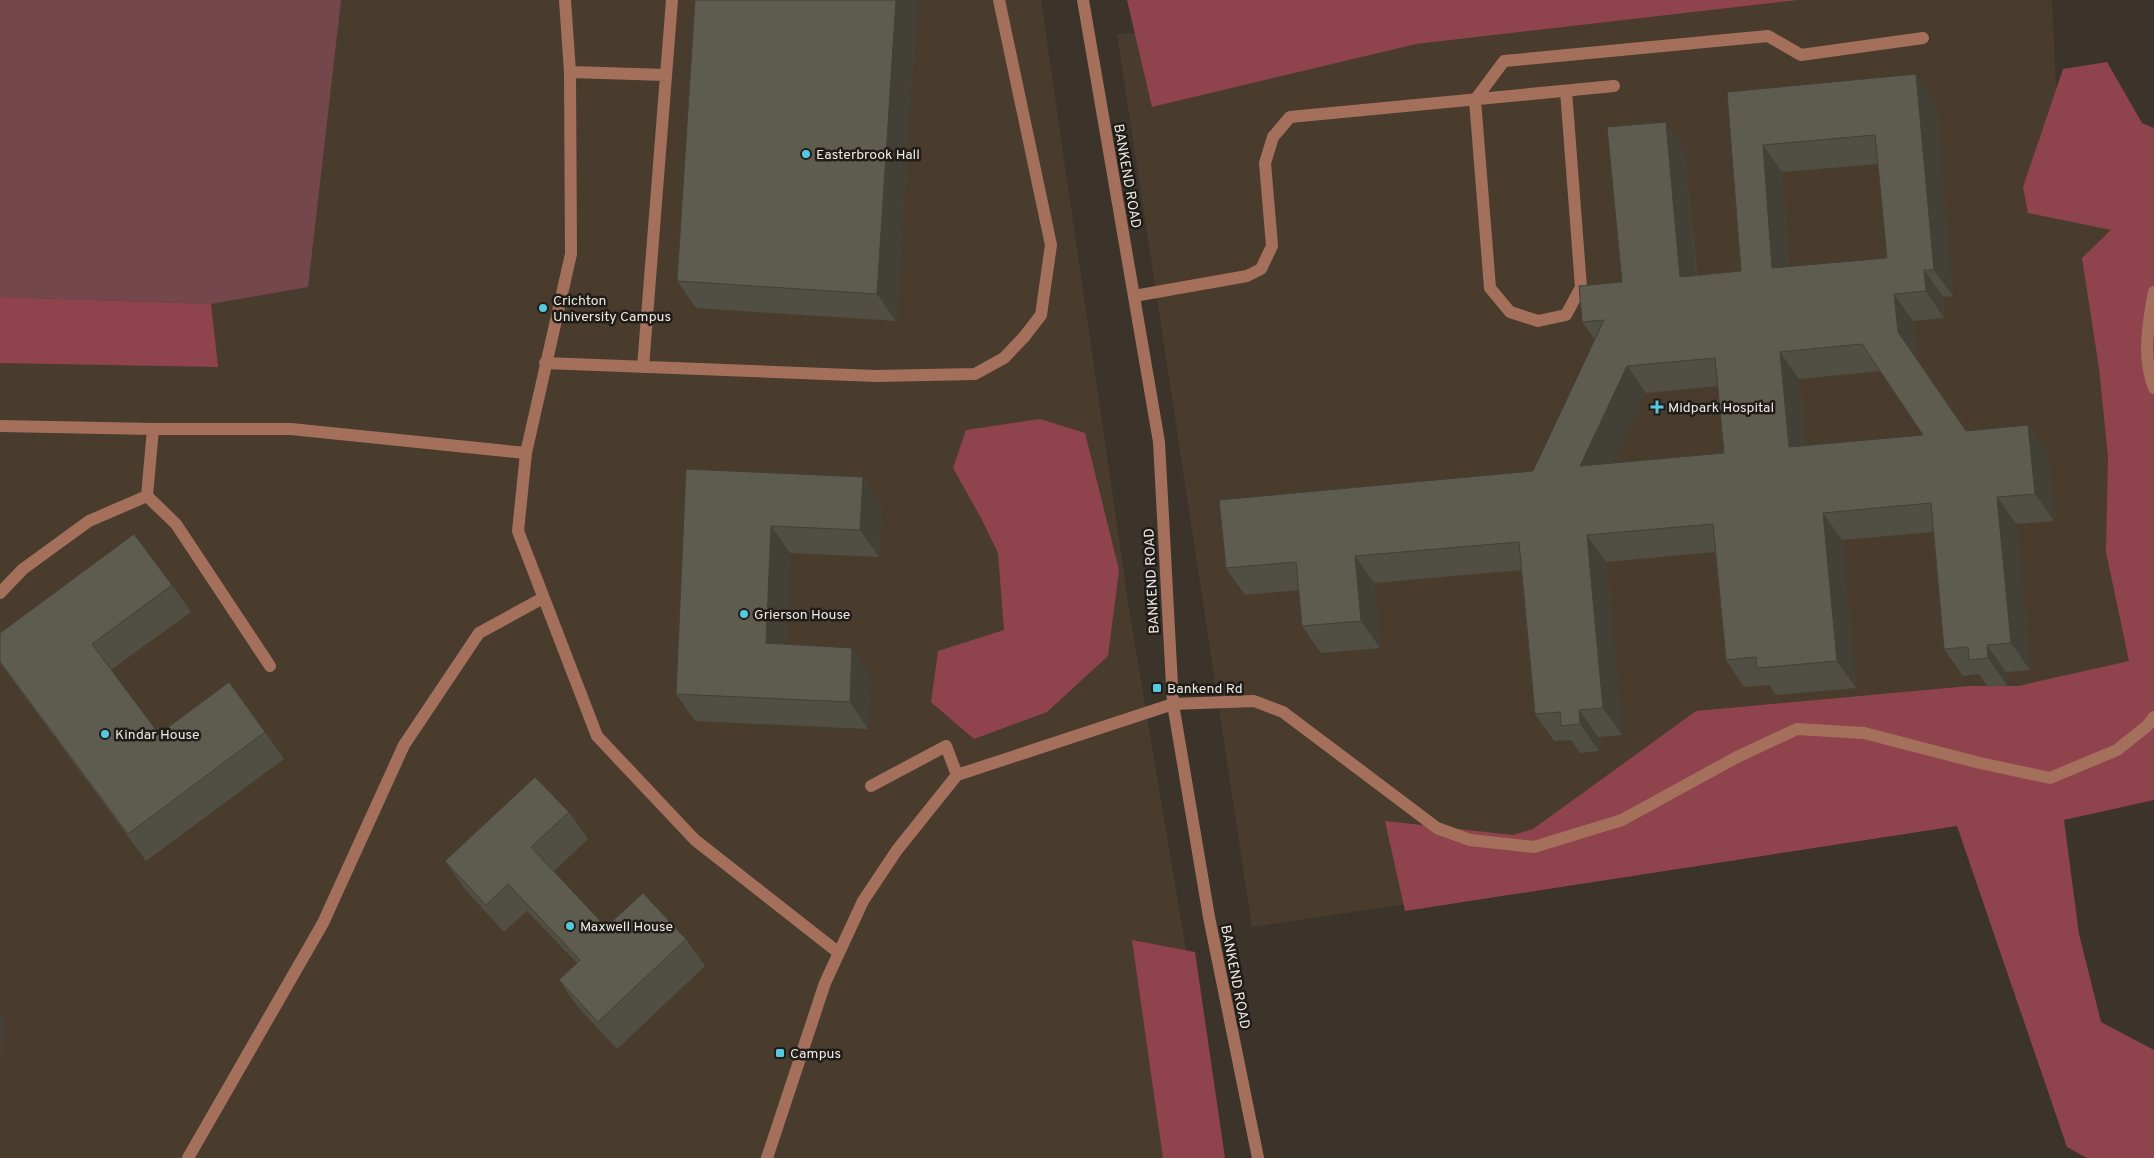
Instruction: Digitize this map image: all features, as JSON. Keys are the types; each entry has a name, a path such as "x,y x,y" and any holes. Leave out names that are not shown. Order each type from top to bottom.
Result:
{"street":[{"path":"565,0 570,72 571,254 526,453 518,531 597,736 695,840 838,954"},
{"path":"643,367 672,0"},
{"path":"545,363 876,376 975,374 1004,358 1041,315 1051,245 999,0"},
{"name":"BANKEND ROAD","path":"1083,0 1159,442 1173,704 1209,917 1258,1158"},
{"path":"1566,91 1581,288 1566,315 1538,321 1510,312 1490,288 1475,100 1504,61 1768,36 1801,55 1923,38"},
{"path":"570,72 666,75"},
{"path":"1134,296 1247,276 1261,268 1272,246 1265,163 1273,137 1290,117 1614,86"},
{"path":"2154,292 2146,341 2151,380 2154,388"},
{"path":"0,426 153,429 292,428 526,453"},
{"path":"146,496 153,429"},
{"path":"0,593 23,569 89,521 146,496"},
{"path":"146,496 176,524 270,666"},
{"path":"188,1158 323,923 404,745 480,633 543,598"},
{"path":"767,1158 825,983 863,901 897,850 957,774 1173,704 1254,702 1282,712 1437,828 1470,840 1534,847 1622,820 1737,757 1797,729 1864,733 1980,763 2050,778 2117,750 2147,726 2154,717"},
{"path":"872,786 946,746 957,774"}],"shaded area":[{"name":"Crichton University Campus","path":"0,0 1041,0 1130,615 1221,1158 0,1158"},
{"path":"0,0 341,0 308,287 211,304 0,297"},
{"path":"1127,0 1798,0 1416,44 1152,107"},
{"name":"Midpark Hospital","path":"1666,0 2052,0 2061,194 2127,195 2154,793 1252,927 1117,34"},
{"path":"2107,62 2142,123 2154,128 2154,800 2064,820 2079,934 2101,1022 2154,1050 2154,1158 2087,1158 2067,1147 1957,826 1405,911 1385,821 1513,835 1533,829 1696,711 1969,686 2018,686 2129,661 2106,552 2108,457 2099,368 2082,258 2111,230 2028,213 2023,187 2063,69"},
{"path":"0,297 211,304 218,367 0,363"},
{"path":"1040,419 1085,433 1119,570 1108,656 1047,712 974,739 931,702 938,651 1004,630 998,553 953,468 966,430"},
{"path":"1132,940 1195,952 1225,1158 1163,1158"}],"building":[{"name":"Easterbrook Hall","path":"695,0 896,0 877,294 677,281"},
{"path":"1916,74 1934,270 1924,270 1926,291 1894,294 1898,332 1966,431 2028,425 2035,494 1997,497 2011,643 1987,645 1988,658 1969,660 1968,647 1944,649 1931,503 1823,513 1837,661 1757,668 1756,657 1726,660 1713,524 1587,535 1603,708 1579,710 1580,724 1561,726 1560,712 1535,714 1519,542 1355,556 1361,621 1302,626 1296,562 1226,568 1219,500 1533,471 1604,320 1582,322 1579,286 1622,282 1607,127 1666,122 1680,277 1741,271 1727,92","holes":["1875,135 1887,258 1772,268 1763,145","1862,344 1923,435 1789,447 1780,352","1715,358 1724,453 1580,466 1627,366"]},
{"name":"Grierson House","path":"686,469 863,477 860,530 771,526 766,643 852,648 850,702 676,694"},
{"name":"Kindar House","path":"134,534 172,585 92,644 159,734 229,682 265,732 128,834 0,662 0,633"},
{"name":"Maxwell House","path":"535,777 569,812 531,847 606,927 643,893 686,939 598,1022 559,980 580,960 508,884 486,905 445,861"}],"place":[{"name":"Easterbrook Hall","path":"806,154"},
{"name":"Crichton University Campus","path":"543,308"},
{"name":"Midpark Hospital","path":"1657,407"},
{"name":"Grierson House","path":"744,614"},
{"name":"Bankend Rd","path":"1157,688"},
{"name":"Kindar House","path":"105,734"},
{"name":"Maxwell House","path":"570,926"},
{"name":"Campus","path":"780,1053"}]}
